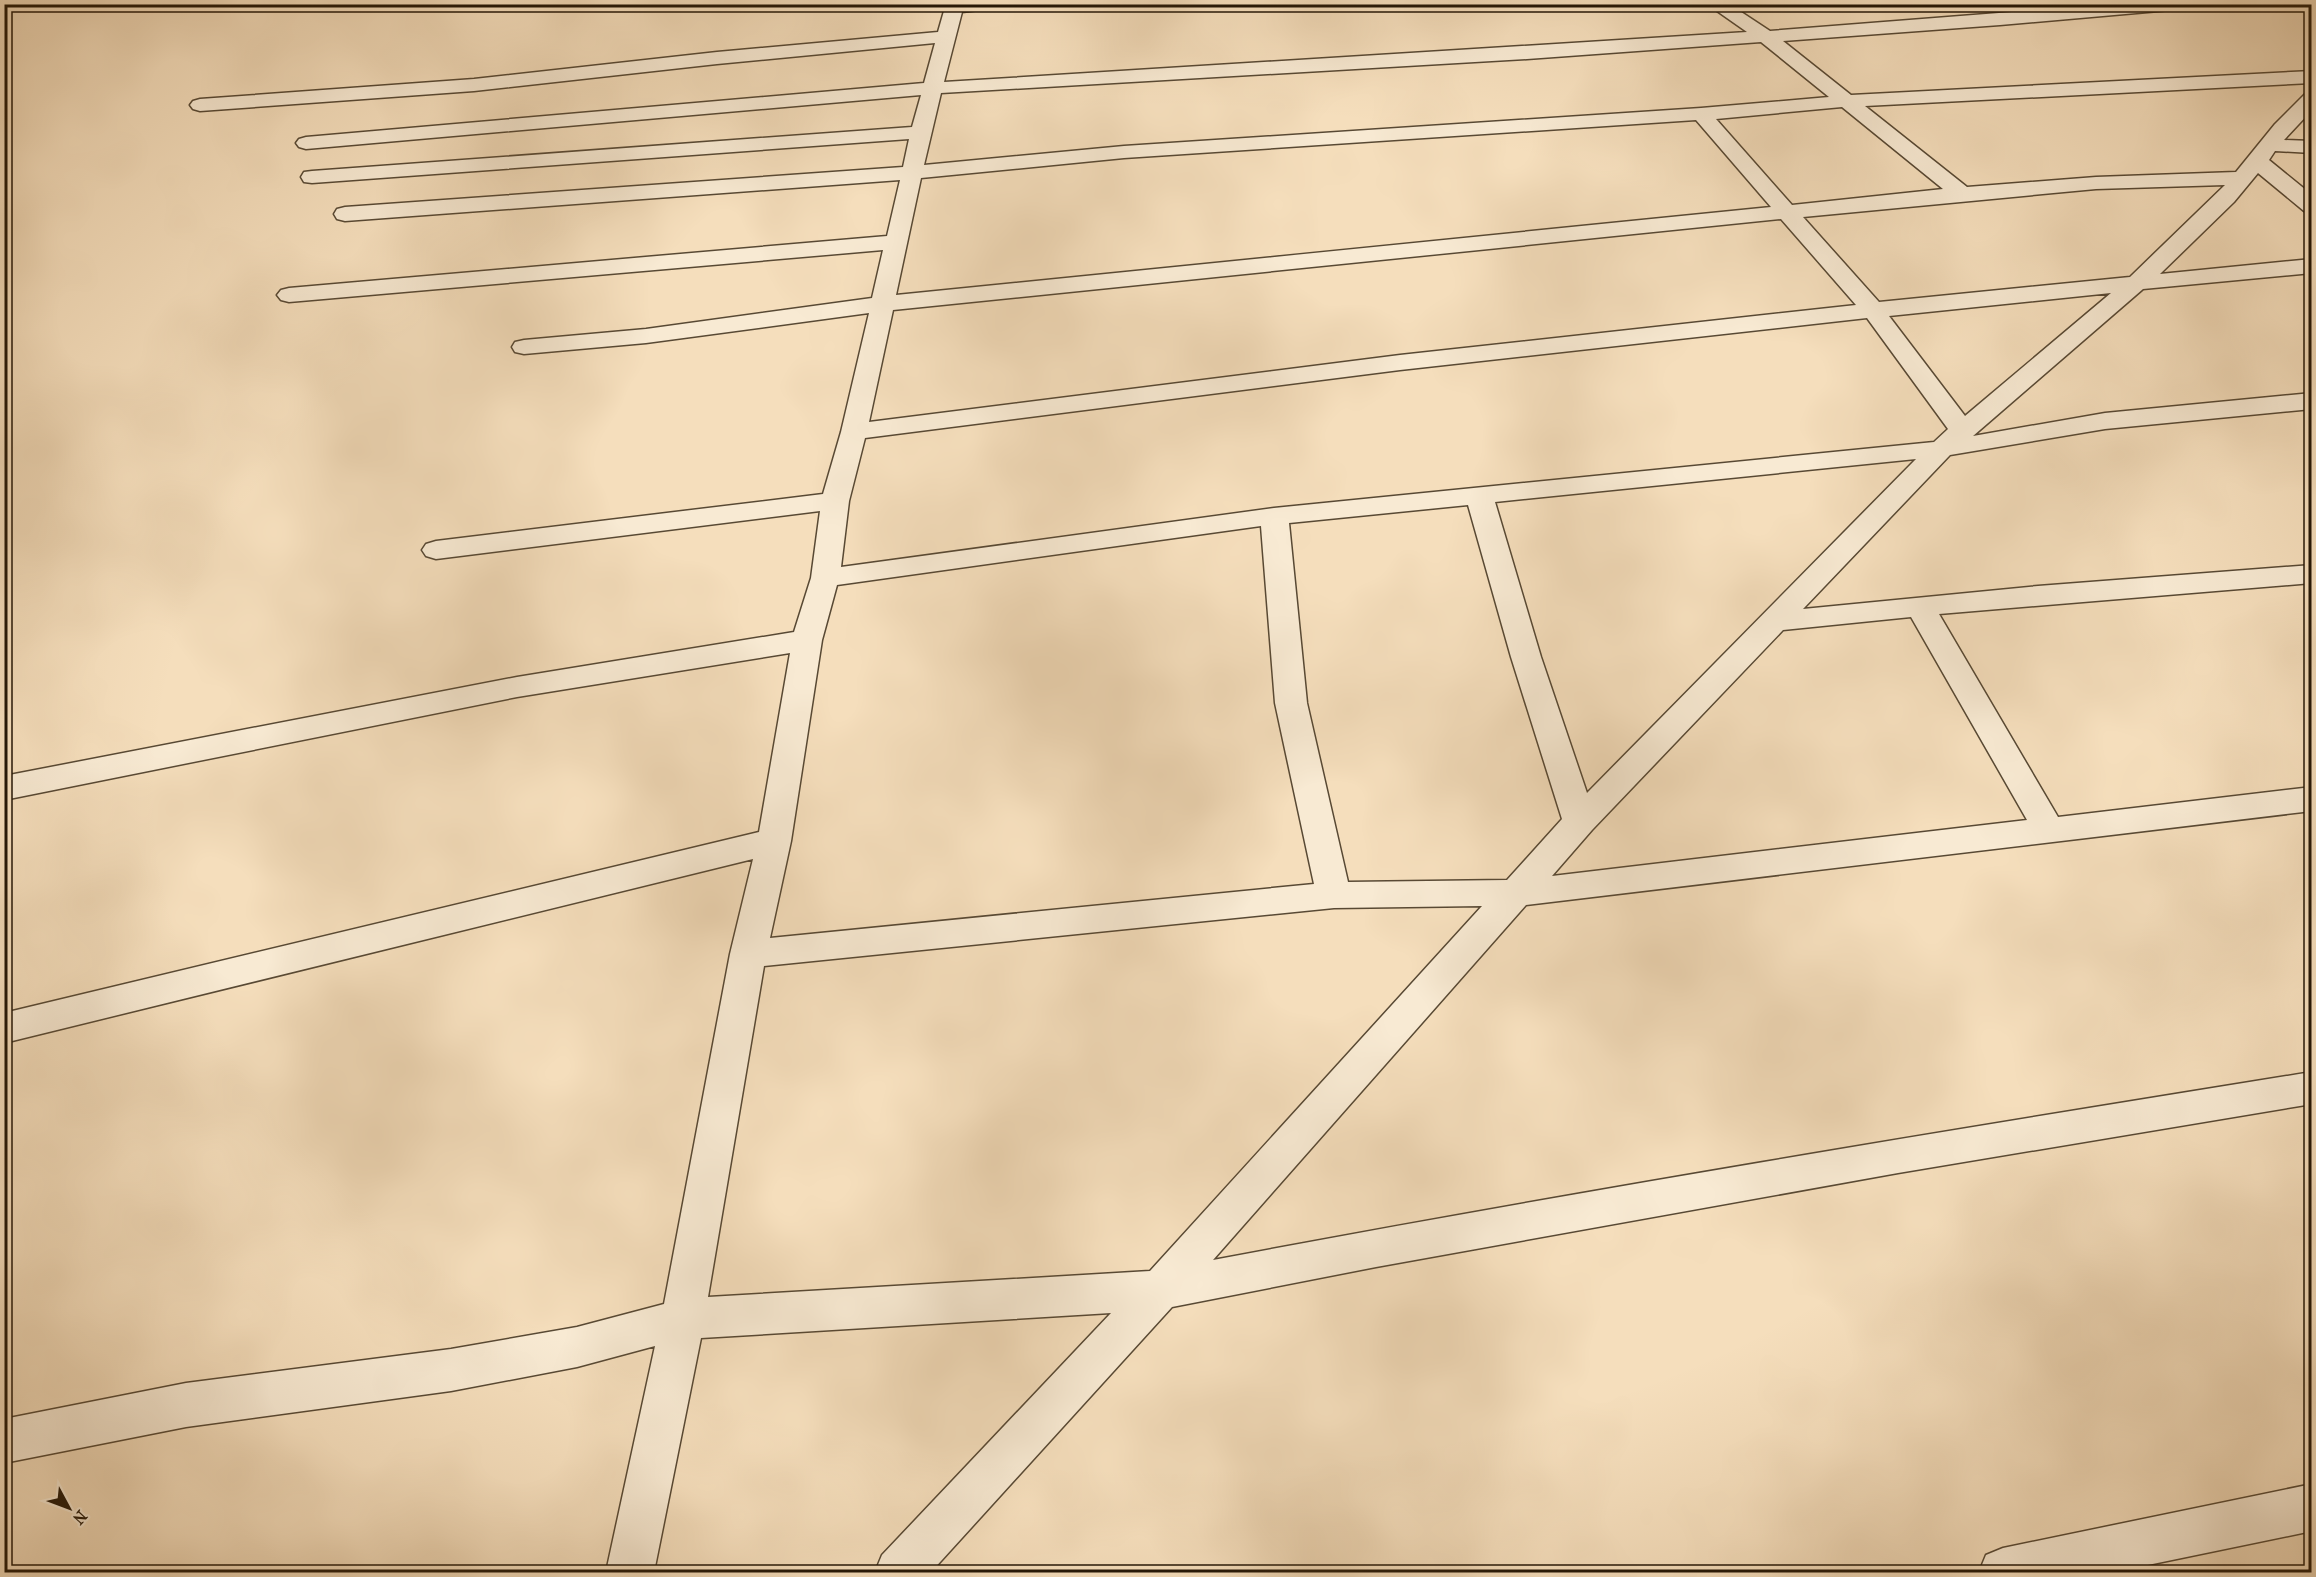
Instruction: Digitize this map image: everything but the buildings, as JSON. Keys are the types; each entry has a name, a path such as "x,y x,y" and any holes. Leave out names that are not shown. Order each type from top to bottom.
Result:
{"street":[{"path":"200,105 474,85 717,58 951,16 988,4"},
{"path":"1716,4 1764,35 1962,194"},
{"path":"306,143 934,88 1343,64 2182,4"},
{"path":"630,1572 683,1319 748,954 774,841 807,640 825,578 835,501 854,432 911,174 951,16"},
{"path":"345,214 911,174 994,163 1124,152 1701,114 1847,101 2312,77"},
{"path":"899,1572 1160,1290 1580,821 1952,440 2138,283 2226,197 2312,98"},
{"path":"1701,114 1873,310 1952,440"},
{"path":"312,177 921,132"},
{"path":"524,348 646,336 882,304 1962,194 2096,183 2255,161 2312,147"},
{"path":"2255,161 2312,206"},
{"path":"289,295 896,242"},
{"path":"854,432 1278,376 1873,310 2312,266"},
{"path":"825,578 1274,516 1479,495 2105,422 2312,401"},
{"path":"1479,495 1526,657 1580,821"},
{"path":"436,550 835,501"},
{"path":"1274,516 1291,703 1334,895"},
{"path":"1776,621 2312,574"},
{"path":"1920,607 2049,830"},
{"path":"4,788 517,687 807,640"},
{"path":"748,954 1334,895 1514,893 2312,799"},
{"path":"4,1028 774,841"},
{"path":"4,1441 186,1405 450,1370 565,1349 683,1319 1160,1290 1376,1248 1875,1160 2312,1088"},
{"path":"2002,1572 2312,1508"}]}
